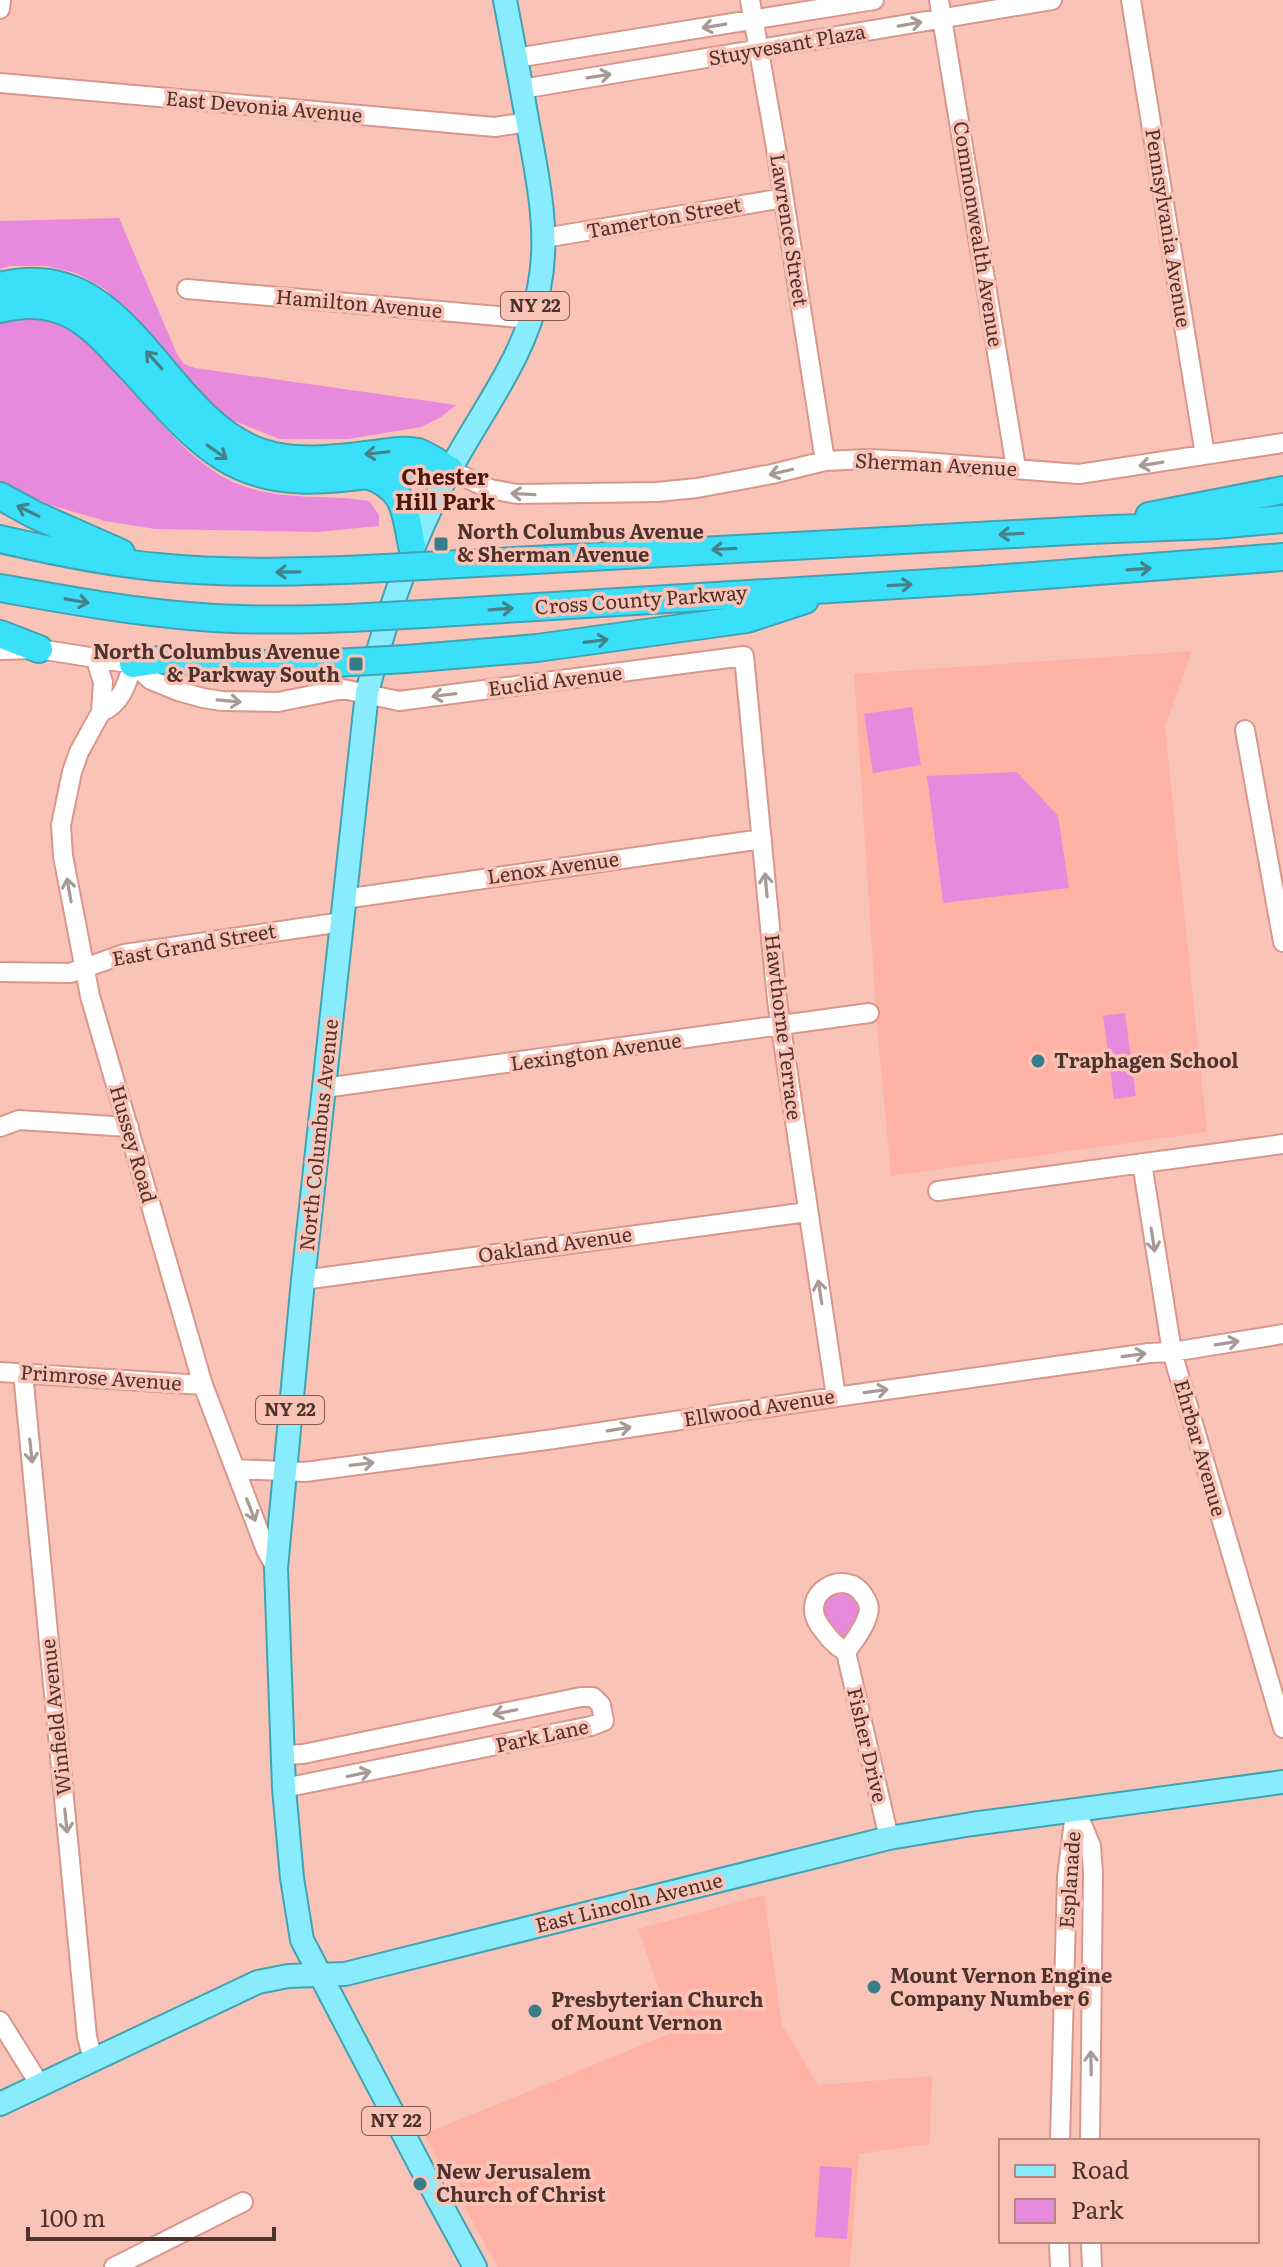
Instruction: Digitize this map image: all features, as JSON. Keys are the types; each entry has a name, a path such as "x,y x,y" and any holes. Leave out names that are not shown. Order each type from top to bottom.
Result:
{"highway":[{"path":"0,286 26,281 43,282 87,296 112,313 209,420 246,446 274,456 304,460 415,451 450,470"},
{"path":"0,309 16,305 44,306 59,309 84,322 199,439 248,470 301,480 428,468 450,470"},
{"path":"367,475 387,483 399,496 412,546"},
{"path":"1089,530 1283,490"},
{"path":"0,496 35,515 150,566"},
{"path":"0,539 84,557 150,566 286,573 1283,519"},
{"name":"Cross County Parkway","path":"0,588 186,616 261,620 349,618 1282,558"},
{"path":"133,664 159,660 334,663 537,648 747,619 842,588"},
{"path":"0,634 39,649"}],"main road":[{"name":"North Columbus Avenue","path":"475,2267 302,1940 292,1878 284,1788 276,1568 303,1280 367,693 384,629 412,546 450,470 514,361 532,319 540,286 544,238 538,179 505,0"},
{"name":"East Lincoln Avenue","path":"0,2104 258,1982 288,1976 345,1974 889,1838 1283,1782"}],"street":[{"path":"0,9 1,0"},
{"name":"Lawrence Street","path":"750,0 825,461"},
{"name":"Stuyvesant Plaza","path":"516,58 874,0"},
{"name":"Stuyvesant Plaza","path":"522,89 759,50 940,9 1052,0"},
{"name":"Pennsylvania Avenue","path":"1131,0 1205,455"},
{"name":"Commonwealth Avenue","path":"940,9 1016,468"},
{"name":"East Devonia Avenue","path":"0,83 495,127 528,122"},
{"name":"Tamerton Street","path":"544,238 784,198"},
{"name":"Hamilton Avenue","path":"187,289 532,319"},
{"name":"Sherman Avenue","path":"450,470 490,489 517,494 641,493 697,488 825,461 869,459 1079,474 1283,443"},
{"path":"0,650 39,649 133,664"},
{"name":"Euclid Avenue","path":"133,664 151,680 165,686 222,701 278,702 343,689 399,701 744,656"},
{"name":"Hawthorne Terrace","path":"744,656 780,1027 836,1397"},
{"path":"95,657 103,682 101,712"},
{"name":"Hussey Road","path":"133,664 121,695 111,708 101,712 79,752 61,825 63,856 90,996 203,1385 266,1550 276,1568"},
{"path":"1245,730 1283,942"},
{"name":"Lenox Avenue","path":"343,910 762,839"},
{"name":"East Grand Street","path":"0,972 70,973 124,954 343,910"},
{"name":"Lexington Avenue","path":"324,1088 869,1013"},
{"path":"0,1127 19,1120 129,1127"},
{"path":"938,1191 1283,1144"},
{"name":"Ehrbar Avenue","path":"1142,1163 1172,1352 1283,1728"},
{"name":"Oakland Avenue","path":"303,1280 807,1212"},
{"name":"Ellwood Avenue","path":"235,1469 305,1472 1283,1334"},
{"name":"Primrose Avenue","path":"0,1372 203,1385"},
{"name":"Winfield Avenue","path":"23,1373 87,2037 93,2059"},
{"name":"Fisher Drive","path":"846,1652 889,1838"},
{"name":"Park Lane","path":"283,1755 303,1754 581,1697 593,1697 603,1713 548,1735 284,1788"},
{"name":"Esplanade","path":"1060,2139 1067,1877 1076,1810"},
{"name":"Esplanade","path":"1076,1810 1091,1846 1093,1873 1090,2139"},
{"path":"0,2021 40,2085"},
{"path":"114,2267 243,2202"},
{"path":"1059,2243 1060,2267"},
{"path":"1091,2243 1092,2267"}],"shaded area":[{"path":"1192,651 1165,727 1207,1132 891,1176 877,1027 854,674"},
{"path":"764,1895 782,2025 818,2085 932,2076 930,2144 859,2154 850,2267 498,2267 424,2134 674,2032 638,1929"}],"green space":[{"path":"119,218 184,364 456,405 421,427 348,439 280,439 222,416 105,289 76,273 46,266 0,269 0,221"},
{"path":"28,316 57,322 85,337 183,446 214,472 248,488 266,492 369,501 379,515 379,526 317,532 155,529 105,521 47,504 0,482 0,321"},
{"path":"912,707 921,765 873,773 864,714"},
{"path":"1017,772 1058,816 1069,888 943,903 927,776"},
{"path":"1125,1013 1136,1096 1114,1099 1103,1016"},
{"path":"836,1591 852,1593 858,1606 854,1627 844,1638 830,1626 825,1616 825,1598"},
{"path":"820,2166 852,2168 847,2239 815,2237"}],"place":[{"name":"North Columbus Avenue & Sherman Avenue","path":"441,544"},
{"name":"North Columbus Avenue & Parkway South","path":"356,664"},
{"name":"Traphagen School","path":"1038,1061"},
{"name":"Mount Vernon Engine Company Number 6","path":"874,1987"},
{"name":"Presbyterian Church of Mount Vernon","path":"535,2011"},
{"name":"New Jerusalem Church of Christ","path":"420,2184"}],"district":[{"name":"Chester Hill Park","path":"445,490"}]}
